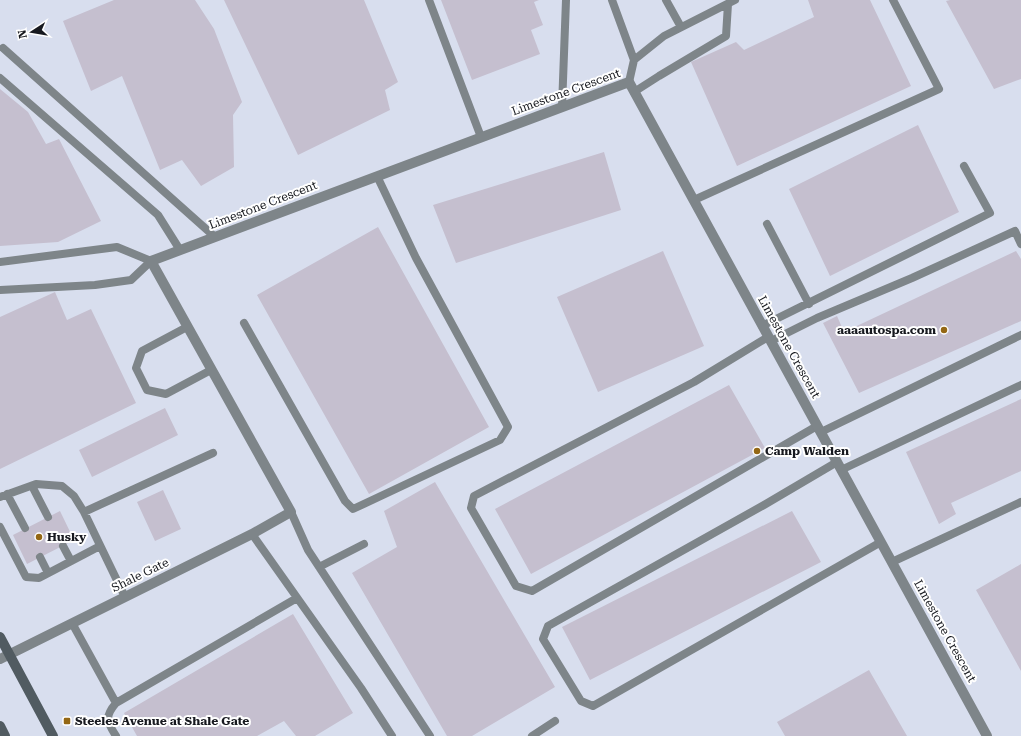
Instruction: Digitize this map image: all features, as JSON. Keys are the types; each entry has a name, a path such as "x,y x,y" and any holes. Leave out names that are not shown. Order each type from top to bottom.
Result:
{"main road":[{"path":"0,637 53,736"},
{"path":"0,726 5,736"}],"street":[{"name":"Limestone Crescent","path":"150,261 629,82 987,736"},
{"path":"150,261 291,512"},
{"name":"Shale Gate","path":"0,659 252,534 291,512"}],"lane":[{"path":"429,0 481,137"},
{"path":"562,107 566,0"},
{"path":"612,0 634,60 629,82"},
{"path":"666,0 681,27"},
{"path":"694,200 940,88 893,0"},
{"path":"634,60 664,36 732,2"},
{"path":"634,92 726,36 732,2"},
{"path":"3,48 215,237"},
{"path":"0,78 158,215 180,250"},
{"path":"762,326 990,213 964,166"},
{"path":"244,323 345,501 353,509 500,440 508,426 416,258 377,176"},
{"path":"767,224 809,304"},
{"path":"1021,244 1014,231 912,278 770,339 694,382 474,496 470,508 516,586 532,591 819,429 1021,335"},
{"path":"0,262 117,247 150,261 131,280 95,285 0,290"},
{"path":"187,327 142,351 136,368 147,390 166,394 211,370"},
{"path":"881,542 593,706 581,701 543,639 548,626 764,505 839,466 1021,385"},
{"path":"84,512 213,453"},
{"path":"25,528 4,496 36,484 62,486 74,496 84,512 125,597"},
{"path":"32,486 48,517"},
{"path":"892,562 1021,502"},
{"path":"291,512 308,550 430,736"},
{"path":"0,527 26,577 39,578 100,546"},
{"path":"252,534 362,688 390,735"},
{"path":"319,567 364,544"},
{"path":"63,546 71,561"},
{"path":"40,558 48,573"},
{"path":"116,736 108,723 109,711 116,704 297,598"},
{"path":"72,623 116,704"},
{"path":"532,736 555,721"}],"building":[{"path":"114,0 195,0 214,29 242,102 233,115 234,167 201,186 182,160 160,170 122,76 91,91 63,21"},
{"path":"224,0 364,0 398,82 385,90 390,110 298,155"},
{"path":"441,0 539,0 534,2 543,25 531,30 540,54 472,80"},
{"path":"808,0 870,0 911,86 737,166 691,62 736,42 744,50 814,17"},
{"path":"1021,0 1021,79 994,89 946,1"},
{"path":"0,89 28,112 46,144 59,139 101,221 58,242 0,246"},
{"path":"918,125 959,212 830,276 789,189"},
{"path":"604,152 621,210 456,263 433,205"},
{"path":"378,227 489,427 369,494 257,295"},
{"path":"663,251 704,346 598,392 557,297"},
{"path":"1016,251 1021,259 1021,321 859,393 823,323 837,316 844,332"},
{"path":"55,292 67,320 91,309 136,403 0,469 0,317"},
{"path":"729,385 765,448 531,574 495,509"},
{"path":"1021,399 1021,471 951,503 956,514 939,524 906,452"},
{"path":"165,408 178,435 92,477 79,450"},
{"path":"435,482 555,687 472,736 447,736 352,573 397,547 384,511"},
{"path":"163,490 181,529 155,541 137,502"},
{"path":"60,511 74,540 27,564 13,535"},
{"path":"792,511 821,562 590,680 562,627"},
{"path":"1021,564 1021,671 976,590"},
{"path":"293,614 353,713 315,736 296,736 284,721 257,736 137,736 124,713"},
{"path":"869,670 907,736 785,736 777,722"}],"place":[{"name":"aaaautospa.com","path":"944,330"},
{"name":"Camp Walden","path":"757,451"},
{"name":"Husky","path":"39,537"},
{"name":"Steeles Avenue at Shale Gate","path":"67,721"}]}
